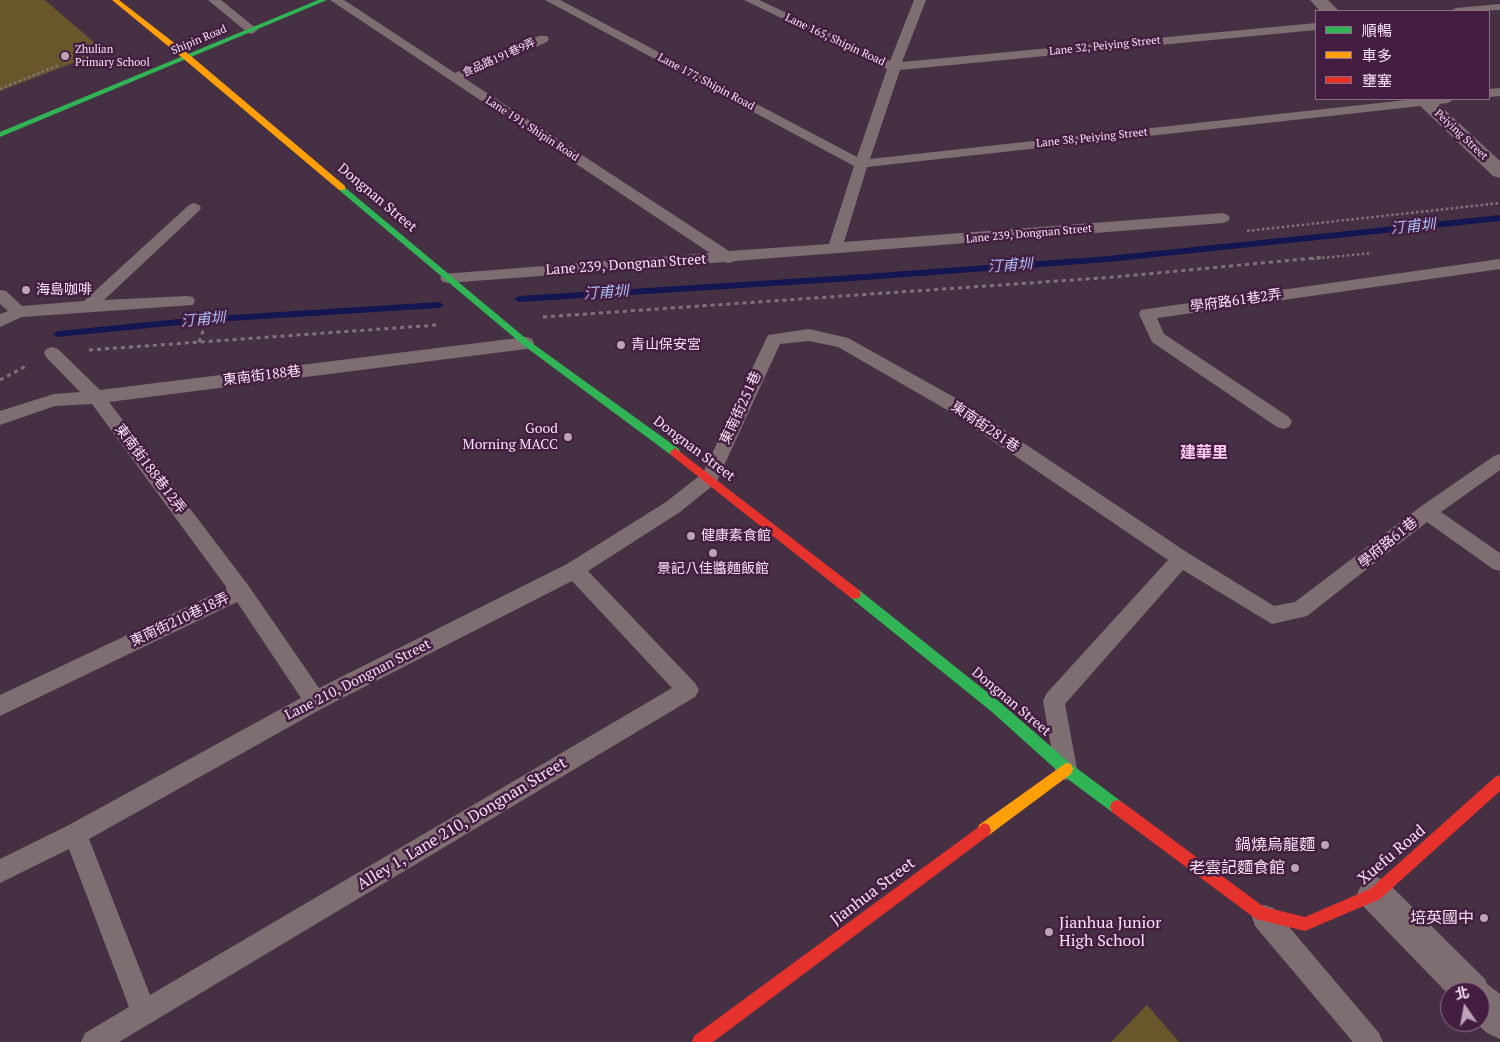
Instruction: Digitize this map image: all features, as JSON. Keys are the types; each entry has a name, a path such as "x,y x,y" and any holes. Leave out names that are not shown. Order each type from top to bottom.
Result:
{"street":[{"name":"Dongnan Street","path":"115,0 188,58 526,343 710,478 996,708 1066,768 1261,914"},
{"name":"Shipin Road","path":"0,135 324,0"},
{"path":"1318,0 1329,10"},
{"name":"Peiying Street","path":"1424,100 1500,172"},
{"name":"Jianhua Street","path":"700,1042 1066,768"},
{"name":"Xuefu Road","path":"1261,914 1305,924 1375,894 1500,782"},
{"path":"1375,894 1462,982"},
{"path":"1490,1010 1500,1020"}],"lane":[{"path":"214,0 252,30"},
{"name":"Lane 191, Shipin Road","path":"336,0 729,258"},
{"name":"Lane 177, Shipin Road","path":"551,0 860,164"},
{"name":"Lane 165, Shipin Road","path":"750,0 893,67"},
{"path":"835,249 860,164 893,67 920,0"},
{"path":"1467,10 1500,7"},
{"name":"Lane 32, Peiying Street","path":"893,67 1315,26"},
{"name":"食品路191巷9弄","path":"454,78 543,39"},
{"name":"Lane 38, Peiying Street","path":"860,164 1424,100"},
{"path":"88,306 194,208"},
{"name":"Lane 239, Dongnan Street","path":"448,278 729,258 1223,218"},
{"name":"學府路61巷2弄","path":"1282,422 1158,338 1147,314 1500,264"},
{"path":"0,295 19,312"},
{"path":"0,321 19,312 187,301"},
{"name":"東南街281巷","path":"774,339 809,335 842,342 955,406 1181,559 1272,615"},
{"name":"東南街251巷","path":"710,478 774,339"},
{"name":"東南街188巷","path":"0,418 54,400 96,397 526,343"},
{"name":"東南街188巷12弄","path":"52,353 96,397 242,591"},
{"name":"學府路61巷","path":"1272,615 1300,610 1427,512 1500,461"},
{"name":"Lane 210, Dongnan Street","path":"0,872 75,834 315,701 574,570 673,507 710,478"},
{"path":"1427,512 1500,563"},
{"path":"1066,768 1054,701 1181,559"},
{"name":"Alley 1, Lane 210, Dongnan Street","path":"94,1042 688,690 574,570"},
{"name":"東南街210巷18弄","path":"0,706 242,591 315,701"},
{"path":"75,834 144,1013"},
{"path":"1261,914 1370,1042"}],"path":[{"path":"0,89 59,66"},
{"path":"1240,232 1500,203"},
{"path":"498,320 1115,277 1382,253"},
{"path":"199,342 208,316"},
{"path":"0,380 52,353 438,324"}],"shaded area":[{"path":"0,0 45,0 104,51 0,91"},
{"path":"1147,1005 1179,1042 1111,1042"}],"waterway":[{"name":"汀甫圳","path":"519,299 852,278 1108,259 1500,218"},
{"name":"汀甫圳","path":"58,334 199,320 439,305"}],"traffic: fast":[{"path":"0,135 324,0"},
{"path":"342,188 526,343 675,452"},
{"path":"855,594 997,708 1066,769 1117,807"}],"traffic: slow":[{"path":"115,0 188,58 342,188"},
{"path":"984,830 1066,769"}],"traffic: jam":[{"path":"675,452 855,594"},
{"path":"1117,807 1261,914 1305,924 1375,894 1500,782"},
{"path":"700,1042 984,830"}],"place":[{"name":"Zhulian Primary School","path":"65,56"},
{"name":"海島咖啡","path":"26,290"},
{"name":"青山保安宮","path":"621,345"},
{"name":"Good Morning MACC","path":"568,437"},
{"name":"健康素食館","path":"691,536"},
{"name":"景記八佳醬麵飯館","path":"713,553"},
{"name":"鍋燒烏龍麵","path":"1325,845"},
{"name":"老雲記麵食館","path":"1295,868"},
{"name":"培英國中","path":"1484,918"},
{"name":"Jianhua Junior High School","path":"1049,932"}],"district":[{"name":"建華里","path":"1204,453"}]}
